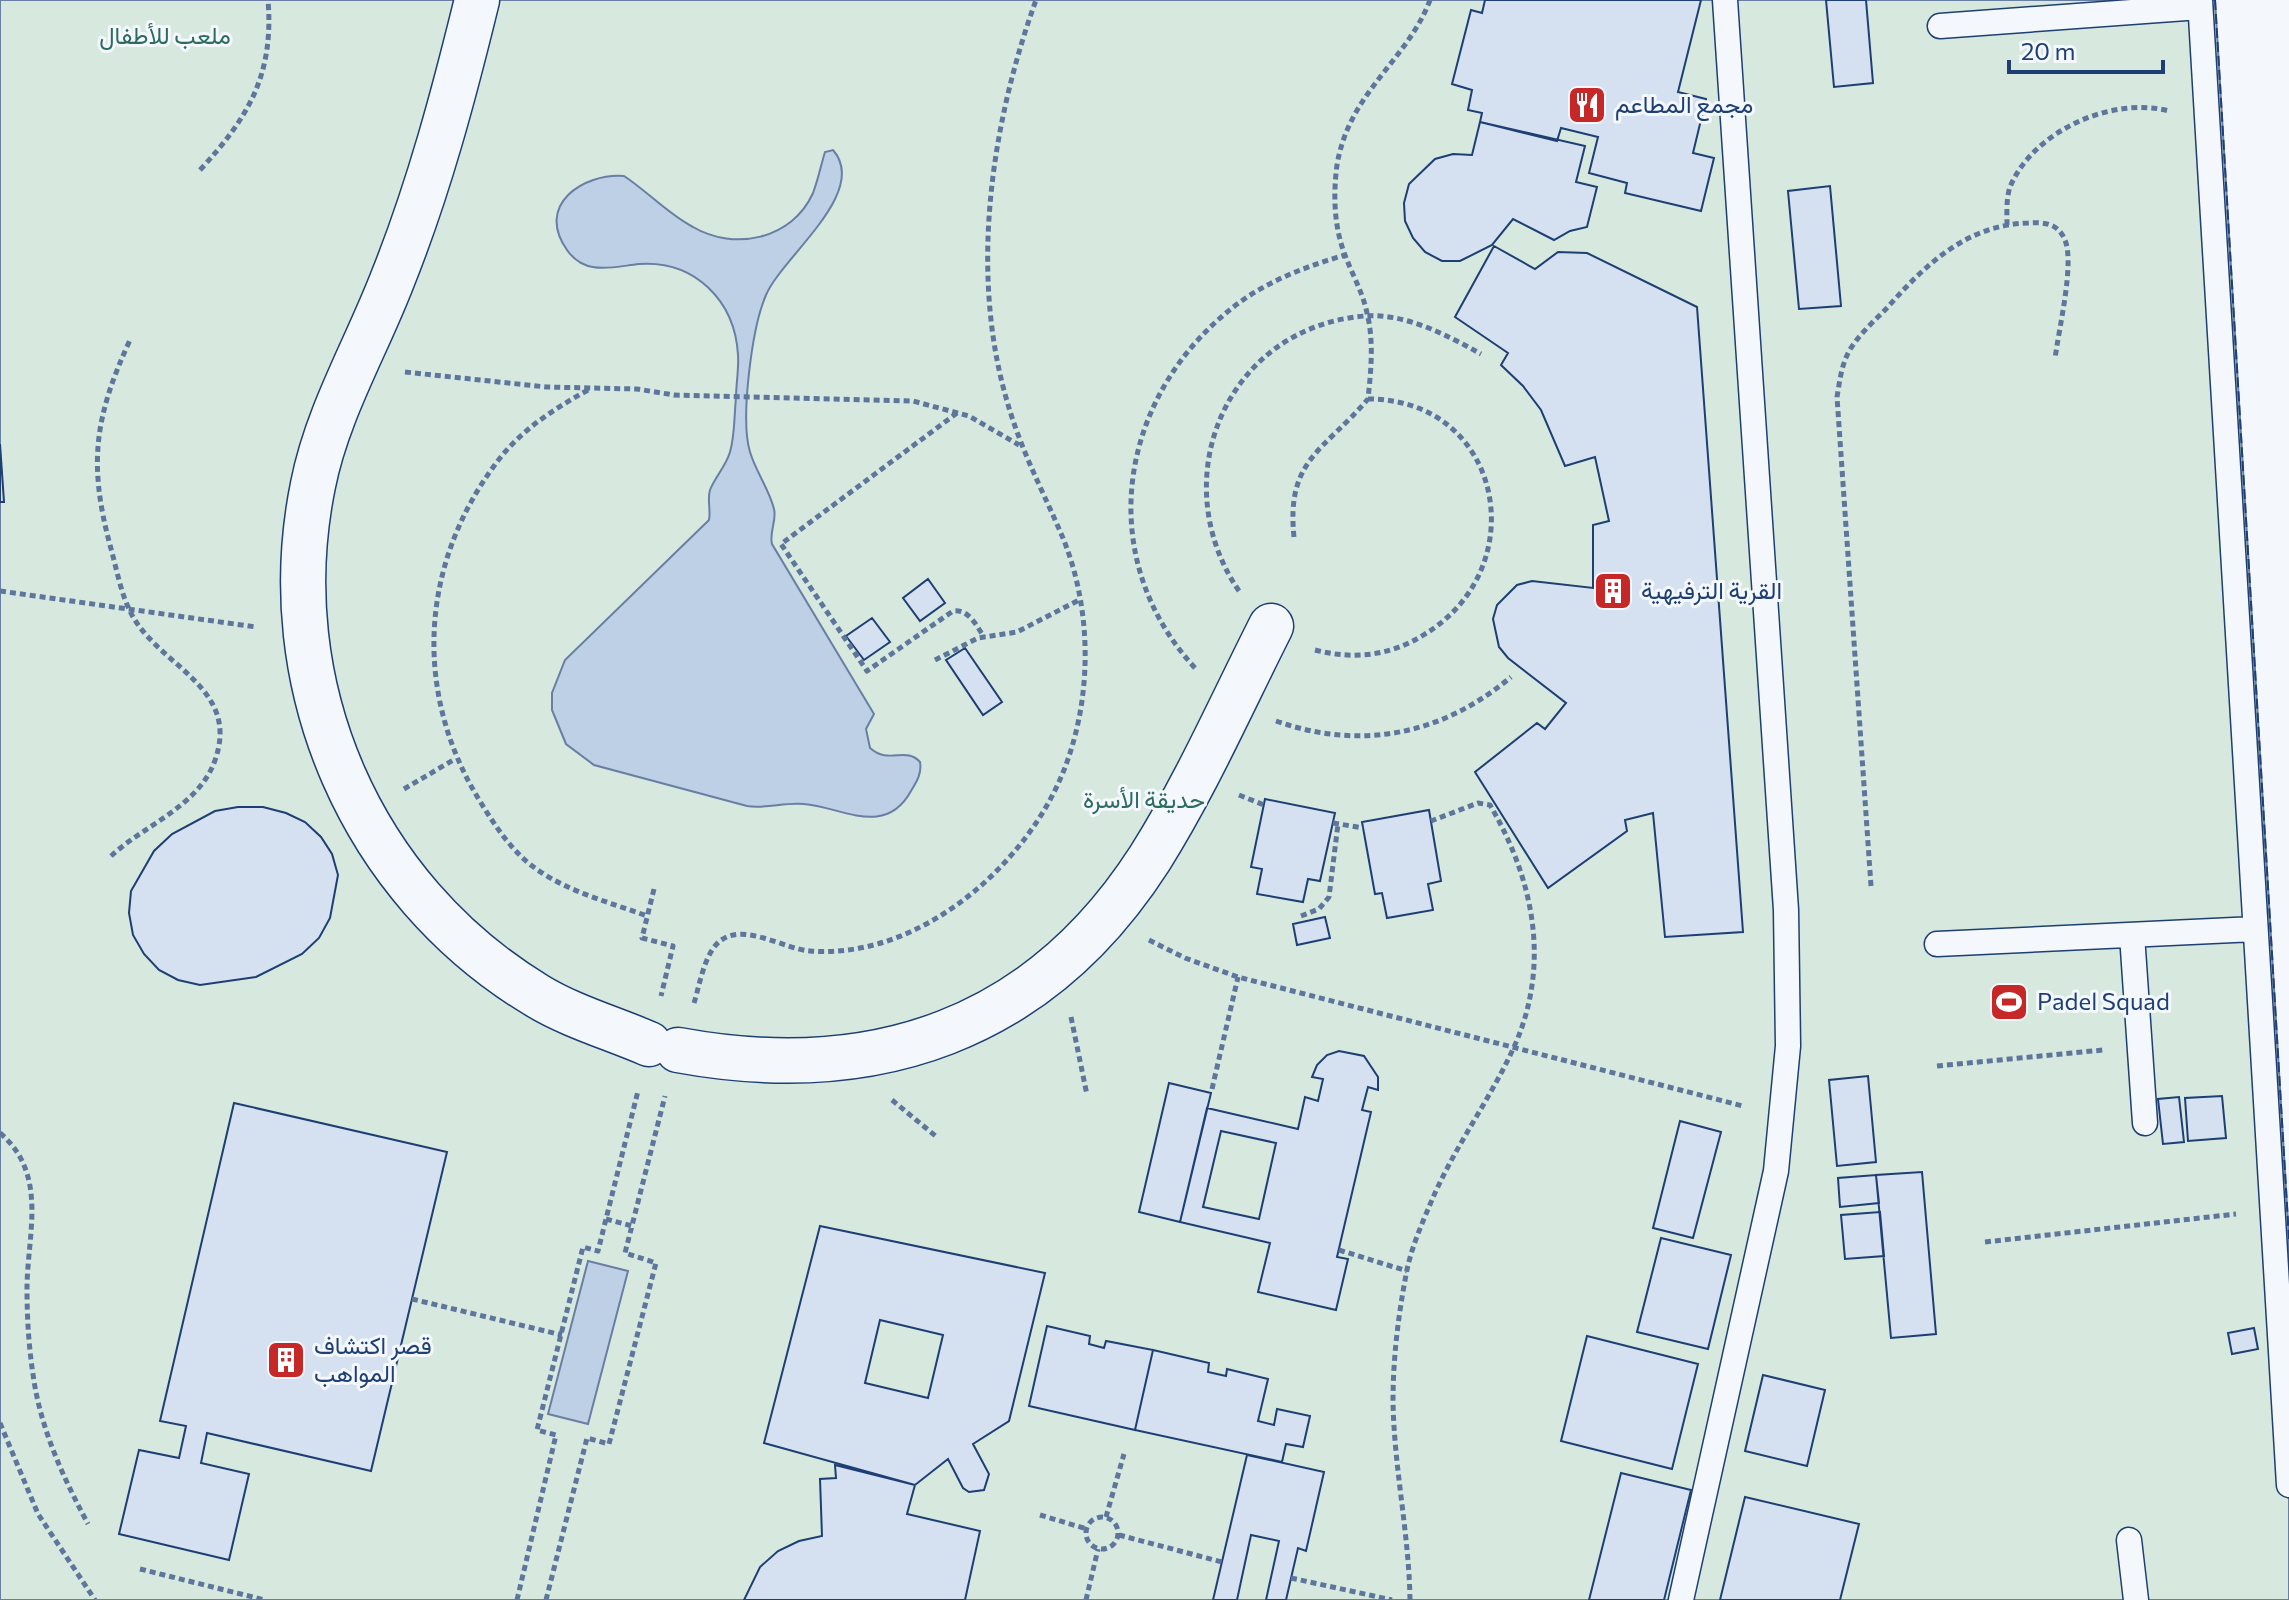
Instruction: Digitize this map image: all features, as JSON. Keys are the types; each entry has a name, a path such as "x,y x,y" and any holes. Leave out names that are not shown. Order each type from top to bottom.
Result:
{"street":[{"path":"477,0 427,183 357,367 326,435 313,483 305,533 305,633 316,696 344,781 360,814 402,876 460,939 498,970 539,997 663,1047 738,1061 790,1063 888,1051 980,1017 1060,966 1149,860 1271,626"}],"lane":[{"path":"1681,1600 1766,1228 1783,1116 1788,1046 1786,910 1725,0"},
{"path":"1940,26 2200,3 2289,1485"},
{"path":"1937,944 2255,929"},
{"path":"2132,935 2145,1123"},
{"path":"2129,1540 2136,1600"}],"path":[{"path":"200,170 230,138 251,105 260,81 270,30 268,0"},
{"path":"517,1600 556,1435 537,1430 583,1247 598,1251 663,1047 713,948 720,940 738,934 809,951 862,947 919,927 955,906 1014,854 1055,792 1069,758 1080,712 1085,666 1081,599 1061,533 1020,446 997,361 989,262 992,190 1003,117 1023,35 1036,0"},
{"path":"1294,537 1293,493 1301,472 1314,453 1368,399 1368,316 1338,236 1335,200 1338,164 1347,128 1363,96 1415,28 1430,0"},
{"path":"2007,225 2008,196 2016,177 2036,152 2080,121 2105,112 2132,108 2158,108 2206,120"},
{"path":"1871,886 1837,397 1841,370 1852,346 1914,277 1964,239 2007,225 2049,223 2065,239 2069,250 2055,359"},
{"path":"1345,255 1273,282 1240,302 1182,359 1160,393 1143,430 1133,467 1130,505 1132,543 1141,581 1156,617 1177,649 1203,677 1234,700 1265,717 1298,729 1333,736 1367,738 1402,733 1436,724 1488,696 1511,677"},
{"path":"1368,399 1413,403 1439,415 1470,448 1484,476 1492,511 1492,535 1487,562 1476,587 1459,610 1409,644 1390,651 1366,656 1335,655 1300,646 1271,626 1238,589 1213,541 1205,477 1210,446 1221,414 1258,362 1310,331 1368,316 1429,328 1481,354"},
{"path":"111,856 187,800 214,765 220,741 217,718 209,695 149,639 129,610 100,508 95,449 108,387 130,340"},
{"path":"357,367 588,390 637,389 674,395 913,401 958,412 1020,446"},
{"path":"588,390 538,419 494,465 462,521 441,580 433,641 438,704 455,759 510,845 548,877 647,916"},
{"path":"958,412 781,544 867,671 953,611 960,610 971,617 984,637"},
{"path":"0,591 305,633"},
{"path":"935,660 962,644 1017,632 1081,599"},
{"path":"1410,1600 1407,1523 1393,1403 1395,1356 1407,1271 1441,1177 1513,1050 1532,995 1535,966 1535,926 1527,887 1490,805 1478,803 1431,821"},
{"path":"1301,916 1319,909 1329,897 1335,824 1363,828"},
{"path":"546,1600 587,1438 609,1444 656,1263 625,1253 663,1047 673,946 642,938 654,889"},
{"path":"1109,911 1151,941 1238,977 1513,1050 1783,1116"},
{"path":"1060,966 1087,1095"},
{"path":"1212,1089 1238,977"},
{"path":"1937,1066 2140,1046"},
{"path":"0,1133 19,1155 34,1198 27,1287 28,1336 35,1386 47,1434 65,1480 88,1524"},
{"path":"1985,1242 2273,1209"},
{"path":"606,1219 632,1226"},
{"path":"1339,1250 1407,1271"},
{"path":"412,1299 562,1335"},
{"path":"0,1423 38,1514 95,1600"},
{"path":"1106,1517 1124,1454"},
{"path":"1040,1515 1087,1529"},
{"path":"1106,1517 1118,1527 1119,1535 1107,1549 1098,1549 1088,1541 1087,1529 1091,1522 1106,1517"},
{"path":"1119,1535 1222,1562"},
{"path":"1086,1600 1098,1549"},
{"path":"140,1569 265,1600"},
{"path":"1291,1578 1392,1600"}],"green space":[{"name":"حديقة الأسرة","path":"0,0 2215,0 2289,1239 2289,1600 0,1600"}],"water":[{"path":"833,150 841,167 840,185 832,204 775,280 761,310 749,373 747,437 750,452 774,509 772,544 874,714 866,729 870,748 884,755 909,755 920,762 917,780 900,805 876,817 804,804 747,806 594,765 566,744 552,710 552,693 565,660 709,520 710,490 732,446 738,360 729,317 708,288 678,269 659,265 600,268 582,264 567,250 559,234 557,219 560,206 580,186 608,176 624,176 693,227 726,238 760,237 791,222 803,209 813,193 825,152"},
{"path":"588,1261 628,1271 588,1424 548,1414"}],"building":[{"name":"مجمع المطاعم","path":"1485,0 1701,0 1678,92 1706,99 1693,153 1714,158 1701,211 1625,193 1627,183 1589,173 1598,137 1561,128 1557,141 1480,122 1482,113 1468,110 1472,90 1452,84 1471,10 1482,13"},
{"path":"1826,0 1866,0 1873,83 1834,87"},
{"path":"1480,122 1585,146 1576,182 1597,187 1587,227 1570,231 1554,240 1513,219 1492,245 1460,261 1442,261 1425,252 1413,238 1405,221 1404,203 1409,184 1435,159 1453,154 1472,155"},
{"path":"1830,186 1841,306 1799,309 1788,191"},
{"name":"القرية الترفيهية","path":"1494,246 1535,269 1558,252 1587,253 1697,307 1743,932 1665,937 1653,813 1625,820 1627,831 1548,888 1475,772 1537,723 1545,729 1566,703 1508,658 1499,647 1493,619 1497,605 1517,585 1532,581 1593,588 1593,525 1609,521 1595,457 1565,466 1541,410 1523,386 1501,365 1508,353 1455,317"},
{"path":"0,444 4,502 0,502"},
{"path":"928,579 945,603 920,621 903,598"},
{"path":"872,618 890,642 864,660 846,636"},
{"path":"965,648 1002,702 983,715 946,660"},
{"path":"1265,799 1335,813 1320,881 1308,879 1303,902 1257,894 1262,869 1251,867"},
{"path":"263,807 286,813 305,822 321,837 332,854 338,875 330,918 319,938 302,954 256,977 200,985 178,980 159,970 144,954 133,935 129,913 131,891 154,851 172,834 215,811"},
{"path":"1429,810 1441,881 1428,884 1433,910 1387,918 1382,893 1375,894 1362,822"},
{"path":"1325,917 1330,938 1297,945 1293,924"},
{"path":"1339,1051 1364,1056 1378,1077 1378,1090 1368,1087 1362,1110 1371,1112 1337,1257 1348,1259 1336,1310 1258,1292 1270,1243 1180,1222 1207,1108 1298,1129 1305,1097 1318,1101 1323,1079 1312,1077 1317,1065 1327,1055","holes":["1221,1131 1276,1143 1259,1219 1203,1207"]},
{"path":"1868,1076 1876,1162 1837,1166 1829,1080"},
{"path":"1169,1083 1211,1093 1180,1222 1139,1212"},
{"path":"2222,1096 2226,1138 2188,1141 2185,1098"},
{"path":"2179,1097 2184,1142 2163,1144 2158,1099"},
{"name":"قصر اكتشاف المواهب","path":"234,1103 447,1152 371,1471 207,1433 201,1463 249,1474 229,1560 119,1534 139,1450 179,1458 186,1426 160,1421"},
{"path":"1680,1121 1721,1132 1693,1238 1653,1228"},
{"path":"1922,1172 1936,1334 1891,1338 1876,1175"},
{"path":"1876,1175 1879,1203 1840,1207 1838,1178"},
{"path":"1880,1212 1884,1256 1845,1259 1841,1215"},
{"path":"820,1226 1045,1273 1009,1421 973,1444 989,1474 984,1490 969,1492 963,1488 948,1459 915,1485 764,1443","holes":["880,1320 943,1335 928,1398 865,1383"]},
{"path":"1661,1238 1731,1255 1708,1349 1637,1332"},
{"path":"1047,1326 1090,1336 1089,1344 1104,1348 1106,1341 1153,1350 1135,1430 1029,1406"},
{"path":"2254,1328 2258,1349 2232,1354 2228,1333"},
{"path":"1587,1336 1698,1364 1672,1469 1561,1441"},
{"path":"1153,1350 1209,1363 1208,1372 1226,1376 1227,1369 1268,1379 1258,1421 1274,1425 1277,1409 1310,1416 1303,1447 1286,1444 1282,1462 1135,1430"},
{"path":"1763,1375 1825,1390 1807,1466 1745,1451"},
{"path":"1247,1455 1324,1472 1306,1551 1298,1548 1286,1600 1266,1600 1279,1541 1251,1535 1237,1600 1213,1600"},
{"path":"835,1465 915,1485 907,1514 980,1531 965,1600 744,1600 760,1567 778,1551 799,1541 822,1536 820,1479 836,1478"},
{"path":"1621,1473 1691,1490 1664,1600 1589,1600"},
{"path":"1745,1497 1859,1524 1840,1600 1720,1600"}],"fence":[{"path":"2215,0 2289,1239"}],"place":[{"name":"مجمع المطاعم","path":"1587,105"},
{"name":"القرية الترفيهية","path":"1613,591"},
{"name":"Padel Squad","path":"2009,1002"},
{"name":"قصر اكتشاف المواهب","path":"286,1360"}],"park label":[{"name":"ملعب للأطفال","path":"165,36"}]}
